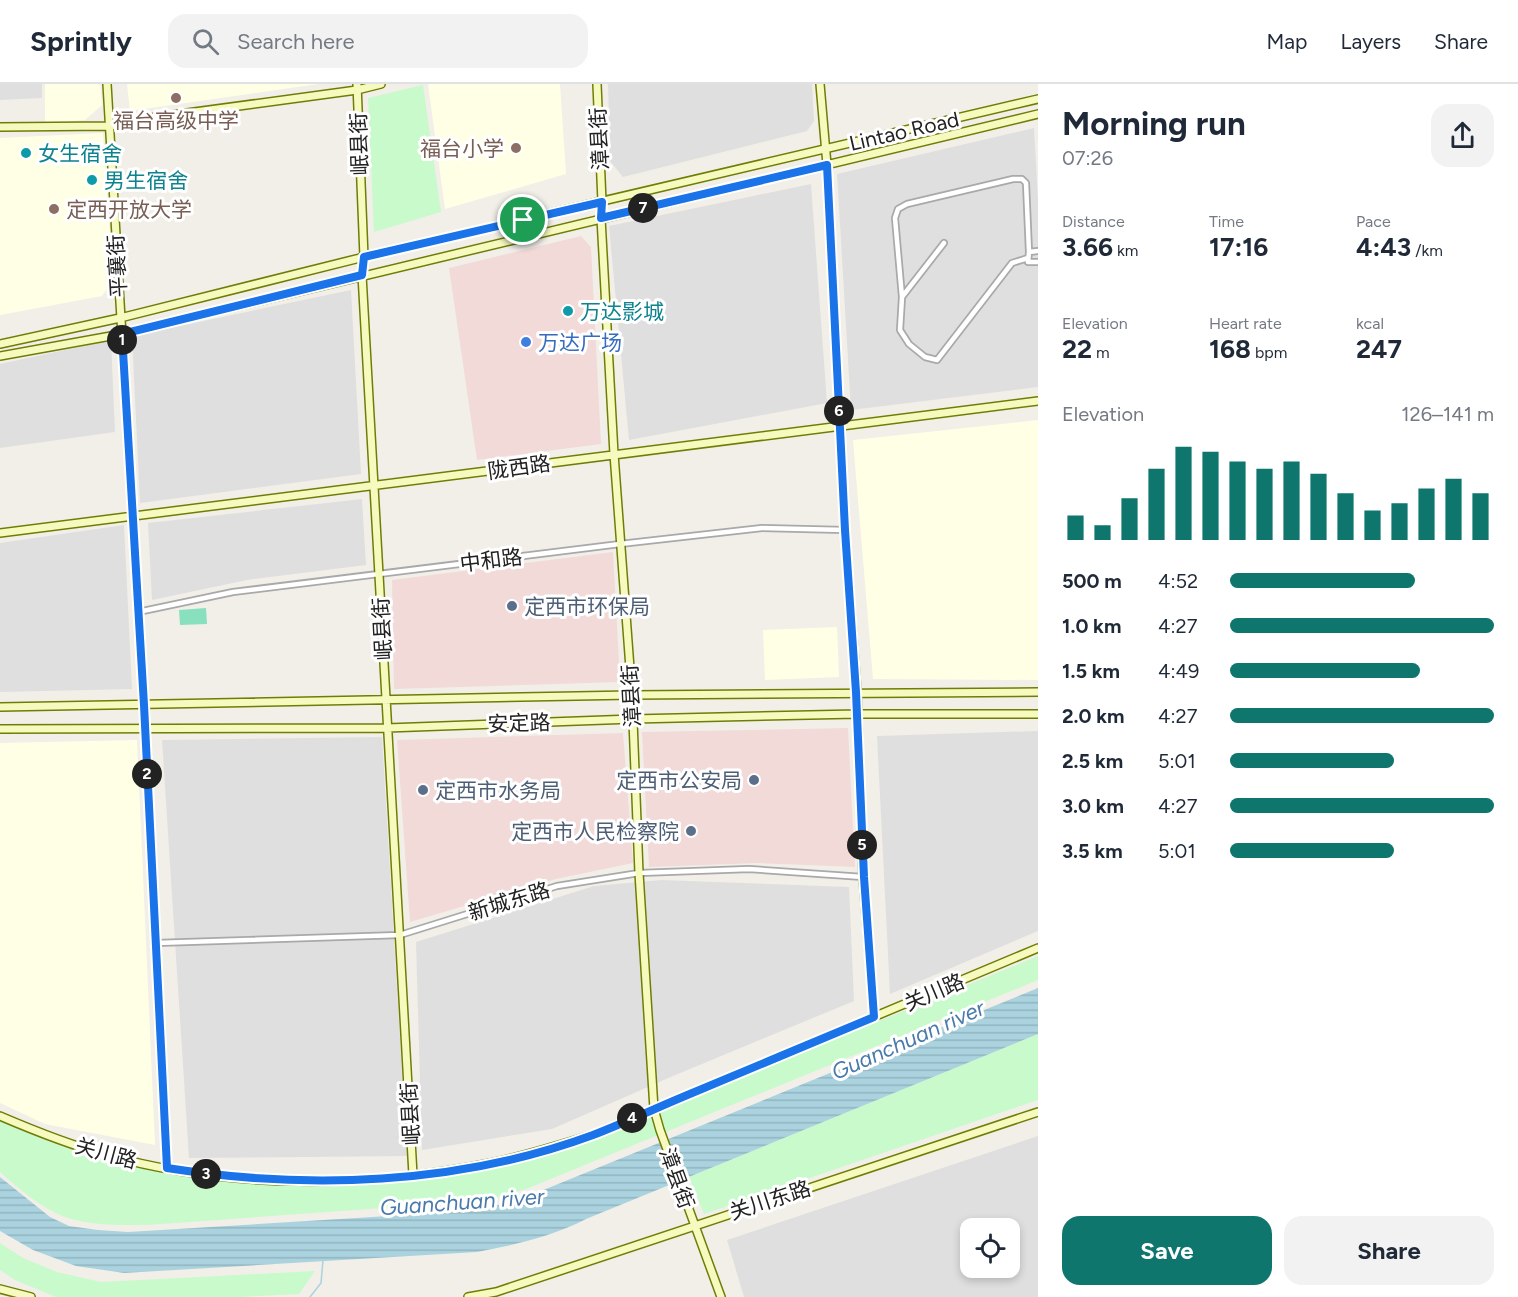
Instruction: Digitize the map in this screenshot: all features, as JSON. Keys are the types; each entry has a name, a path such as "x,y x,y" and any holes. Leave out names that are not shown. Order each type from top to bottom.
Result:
{"street":[{"name":"平襄街","path":"107,84 144,705 167,1168"},
{"path":"0,127 110,126 381,84"},
{"name":"漳县街","path":"597,84 601,218 614,454 632,695 639,873 654,1109 688,1210 721,1297"},
{"path":"820,84 827,165 864,877 874,1017"},
{"name":"岷县街","path":"357,87 364,257 362,275 413,1175"},
{"name":"Lintao Road","path":"0,344 120,318 364,257 1038,99"},
{"name":"Lintao Road","path":"0,356 122,334 1038,114"},
{"path":"1038,251 1029,255 1012,263 938,360 925,357 909,344 900,330 902,297 895,218 898,209 907,204 1013,179 1022,179 1026,183 1029,255 1028,262 1038,262"},
{"path":"902,297 944,243"},
{"name":"陇西路","path":"0,533 1038,401"},
{"name":"中和路","path":"138,612 232,592 620,544 762,528 845,530"},
{"name":"安定路","path":"0,707 632,695 1038,692"},
{"name":"安定路","path":"0,729 387,728 857,714 1038,714"},
{"name":"新城东路","path":"156,943 400,935 557,886 639,873 749,869 864,877"},
{"name":"关川路","path":"0,1116 68,1144 109,1156 219,1176 291,1180 372,1180 491,1163 592,1135 1038,948"},
{"name":"关川东路","path":"468,1297 496,1292 1038,1112"},
{"path":"0,1290 31,1297"}],"shaded area":[{"path":"0,84 42,84 42,98 0,100"},
{"path":"45,84 100,84 102,105 85,120 45,123"},
{"name":"福台高级中学","path":"127,84 318,84 130,111"},
{"name":"福台小学","path":"428,84 560,84 566,174 445,209"},
{"path":"608,84 812,84 814,121 807,131 623,177 610,161"},
{"path":"1034,128 1038,201 1038,387 851,410 837,174"},
{"name":"定西开放大学","path":"103,133 113,280 102,296 0,315 0,138"},
{"path":"811,184 827,403 629,440 609,226"},
{"name":"万达广场","path":"581,236 591,247 601,444 477,460 449,268"},
{"path":"351,290 361,474 140,503 132,336"},
{"path":"111,340 115,432 0,448 0,364"},
{"path":"1038,420 1038,680 873,679 853,440"},
{"path":"362,499 366,565 247,580 152,600 148,523"},
{"path":"124,525 132,689 0,692 0,543"},
{"path":"613,552 620,682 394,689 392,580"},
{"path":"837,627 839,677 765,680 763,630"},
{"path":"848,728 855,867 758,863 649,867 642,732"},
{"path":"1038,731 1038,931 890,994 877,736"},
{"path":"623,733 633,863 556,879 410,922 397,740"},
{"path":"382,737 407,1156 189,1158 162,740"},
{"path":"137,740 155,1145 45,1124 0,1103 0,743"},
{"path":"661,880 849,887 854,1001 552,1129 422,1150 416,942 594,886"},
{"path":"1038,1136 1038,1297 744,1297 727,1240"}],"green space":[{"path":"423,85 441,212 374,232 368,98"},
{"path":"206,608 207,624 180,625 179,610"},
{"path":"1038,956 1038,980 526,1189 482,1201 147,1225 106,1224 75,1220 47,1209 0,1172 0,1120 56,1144 114,1161 233,1180 335,1186 419,1180 483,1169 567,1149"},
{"path":"1038,1034 1038,1100 704,1214 689,1177"},
{"path":"0,1243 23,1258 57,1272 101,1282 315,1271 299,1294 240,1297 56,1297 15,1280 0,1270"}],"water":[{"path":"1038,988 1038,1034 559,1231 519,1243 477,1252 124,1273 76,1266 33,1250 0,1231 0,1177 50,1217 69,1226 128,1232 470,1211 514,1202"}],"waterway":[{"path":"310,1297 321,1283 323,1260"}],"place":[{"name":"福台高级中学","path":"176,98"},
{"name":"福台小学","path":"516,148"},
{"name":"女生宿舍","path":"26,153"},
{"name":"男生宿舍","path":"92,180"},
{"name":"定西开放大学","path":"54,209"},
{"name":"万达影城","path":"568,311"},
{"name":"万达广场","path":"526,342"},
{"name":"定西市环保局","path":"512,606"},
{"name":"定西市公安局","path":"754,780"},
{"name":"定西市水务局","path":"423,790"},
{"name":"定西市人民检察院","path":"691,831"}],"route":[{"path":"827,165 864,877 874,1017 592,1135 491,1163 372,1180 291,1180 219,1176 167,1168 144,705 131,517 122,334 362,275 364,257 523,220 602,202 601,218 827,165"}],"water label":[{"name":"Guanchuan river","path":"908,1040"},
{"name":"Guanchuan river","path":"462,1202"}]}
